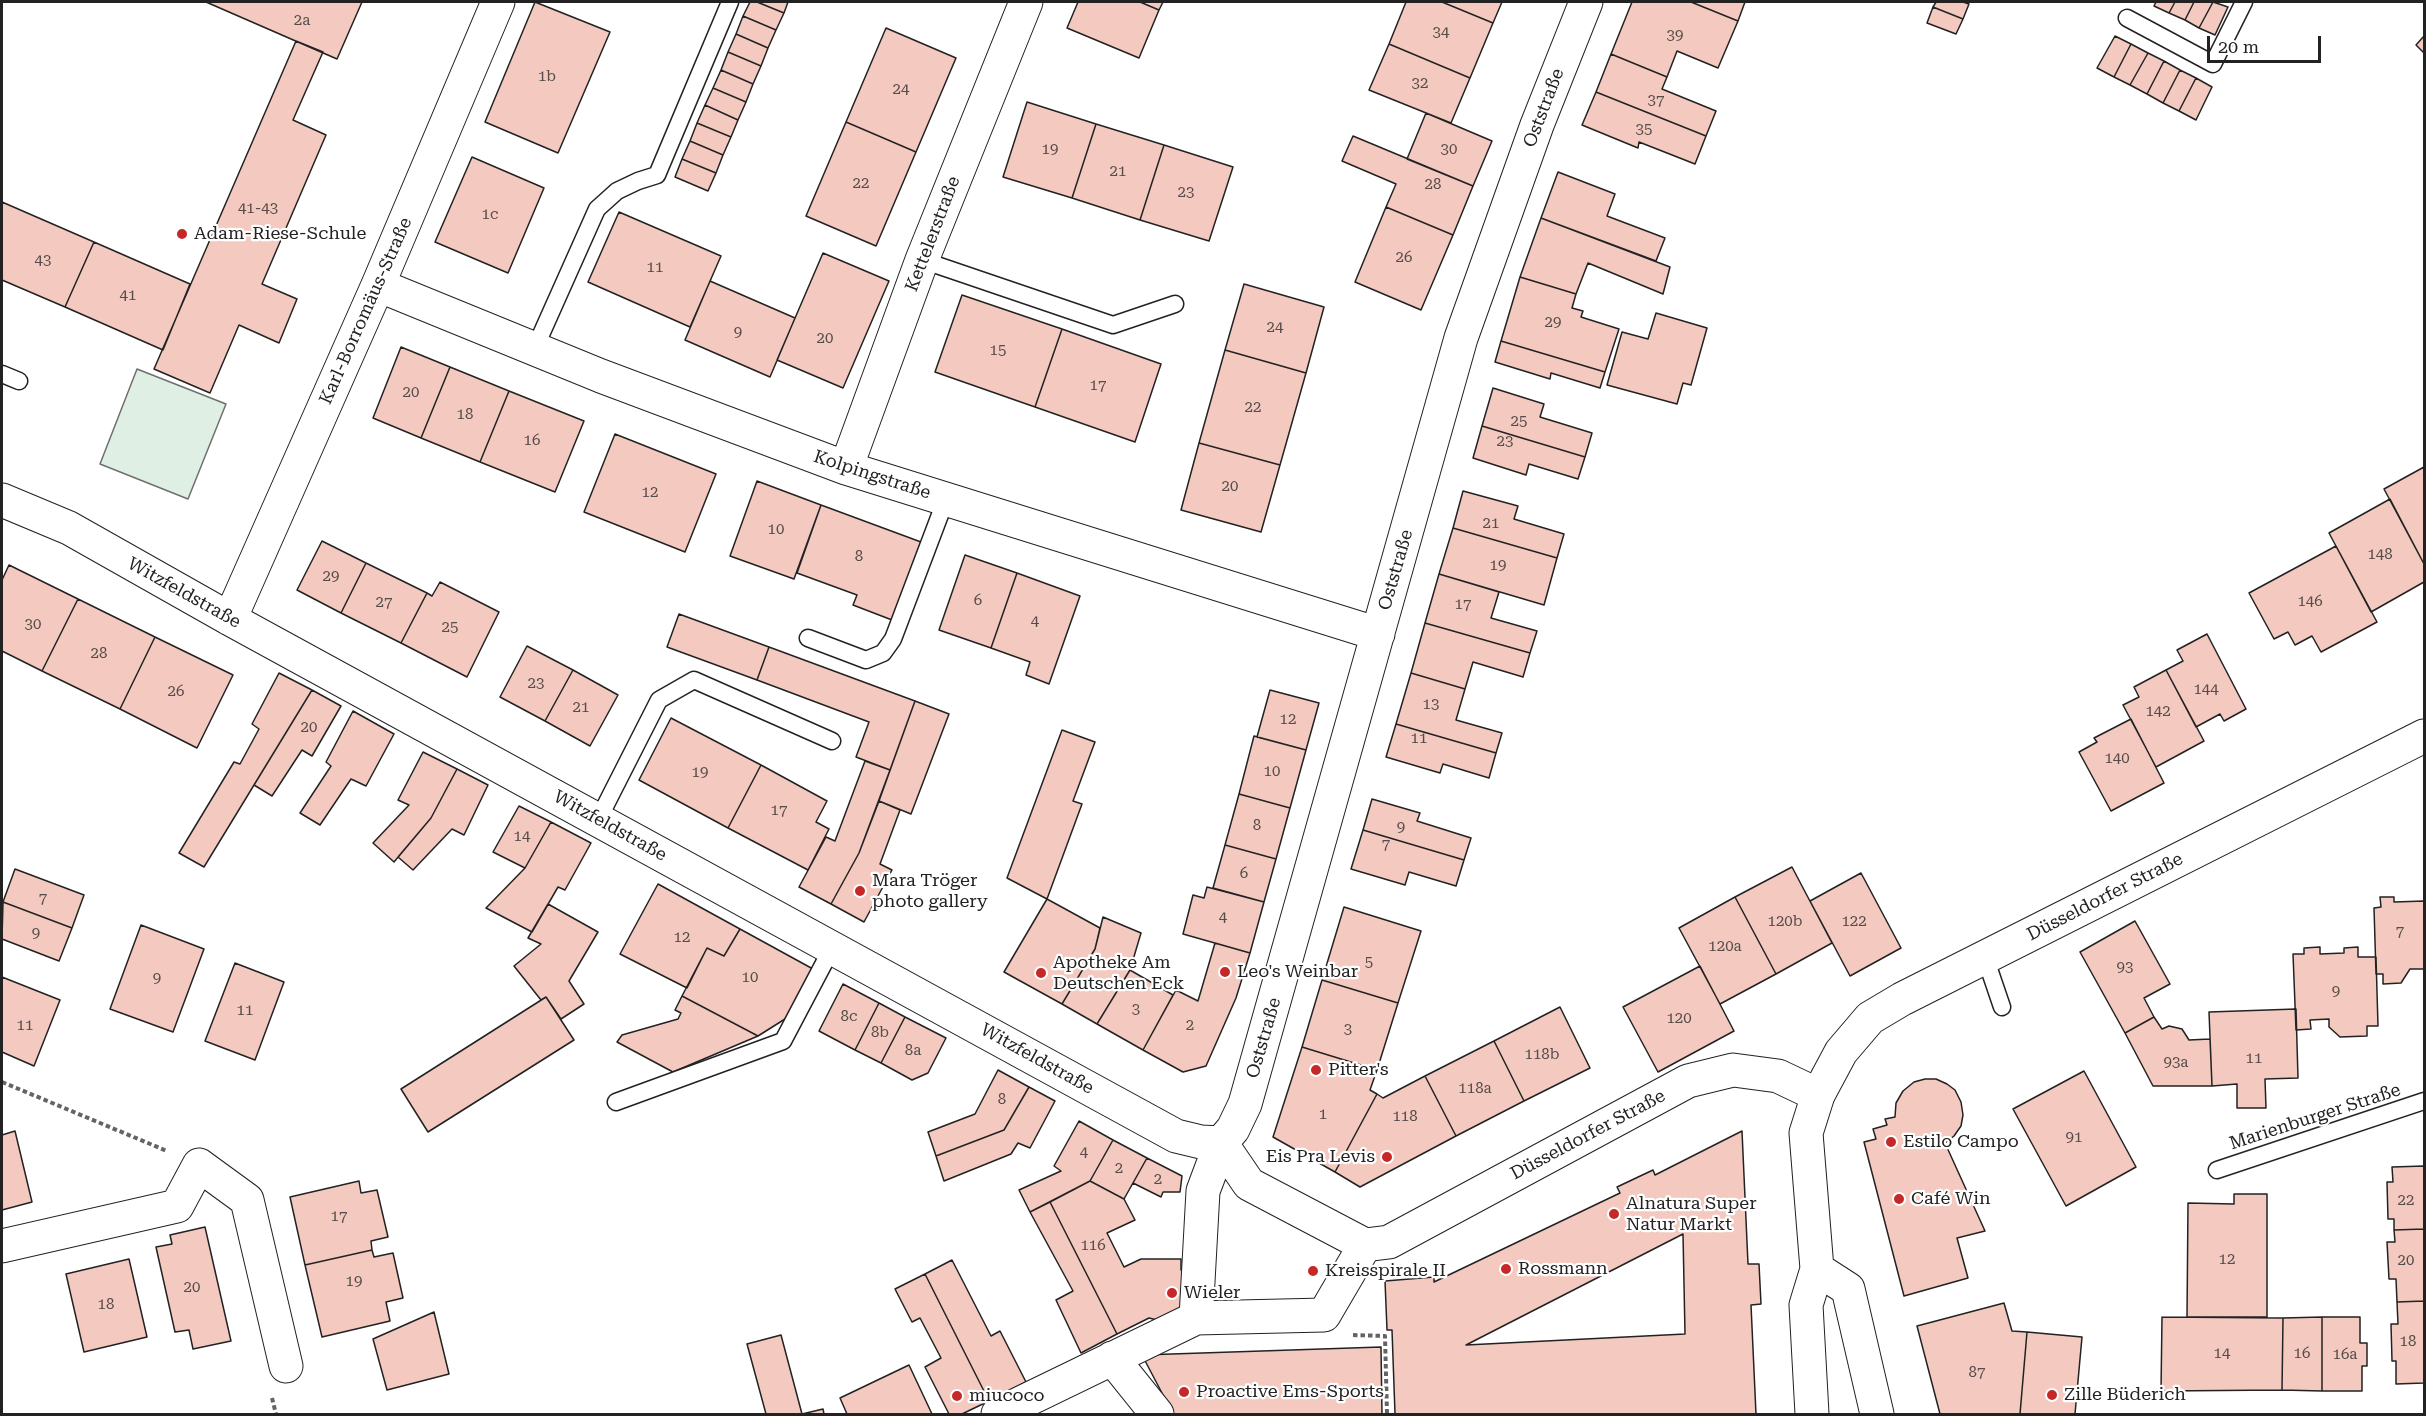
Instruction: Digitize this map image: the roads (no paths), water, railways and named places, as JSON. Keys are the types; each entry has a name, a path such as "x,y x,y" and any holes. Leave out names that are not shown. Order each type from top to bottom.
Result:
{"street":[{"name":"Karl-Borromäus-Straße","path":"230,619 378,285 498,2"},
{"name":"Kettelerstraße","path":"846,468 922,260 1026,2"},
{"name":"Oststraße","path":"1221,1143 1233,1129 1245,1104 1461,338 1537,125 1586,2"},
{"name":"Kolpingstraße","path":"378,285 846,468 1378,634"},
{"name":"Witzfeldstraße","path":"2,500 69,528 230,619 1176,1136 1201,1142 1221,1143"},
{"name":"Düsseldorfer Straße","path":"1812,1414 1806,1305 1817,1269 1806,1133 1818,1095 1841,1052 1870,1018 1902,999 2424,736"},
{"name":"Düsseldorfer Straße","path":"1365,1245 1389,1242 1688,1081 1733,1070 1778,1076 1818,1095"},
{"path":"998,1414 1196,1318 1324,1315 1365,1245 1249,1184 1221,1143"},
{"path":"1196,1318 1203,1191 1221,1143"},
{"path":"2,1246 177,1206 198,1165 247,1200 286,1366"},
{"path":"1817,1269 1848,1289 1877,1414"},
{"path":"1112,1358 1157,1414"}],"lane":[{"path":"535,348 597,209 617,191 657,175 730,2"},
{"path":"2127,18 2212,64 2244,2"},
{"path":"922,260 1113,326 1175,304"},
{"path":"2,374 19,381"},
{"path":"808,638 866,660 883,653 893,639 946,499"},
{"path":"598,820 659,700 694,680 832,741"},
{"path":"616,1102 783,1041 832,948"},
{"path":"1985,957 2002,1007"},
{"name":"Marienburger Straße","path":"2217,1170 2424,1101"}],"place":[{"name":"Adam-Riese-Schule","path":"182,234"},
{"name":"Mara Tröger photo gallery","path":"860,891"},
{"name":"Leo's Weinbar","path":"1225,972"},
{"name":"Apotheke Am Deutschen Eck","path":"1041,973"},
{"name":"Pitter's","path":"1316,1070"},
{"name":"Estilo Campo","path":"1891,1142"},
{"name":"Eis Pra Levis","path":"1387,1157"},
{"name":"Café Win","path":"1899,1199"},
{"name":"Alnatura Super Natur Markt","path":"1614,1214"},
{"name":"Rossmann","path":"1506,1269"},
{"name":"Kreisspirale II","path":"1313,1271"},
{"name":"Wieler","path":"1172,1293"},
{"name":"Proactive Ems-Sports","path":"1184,1392"},
{"name":"Zille Büderich","path":"2052,1395"},
{"name":"miucoco","path":"957,1396"}]}
